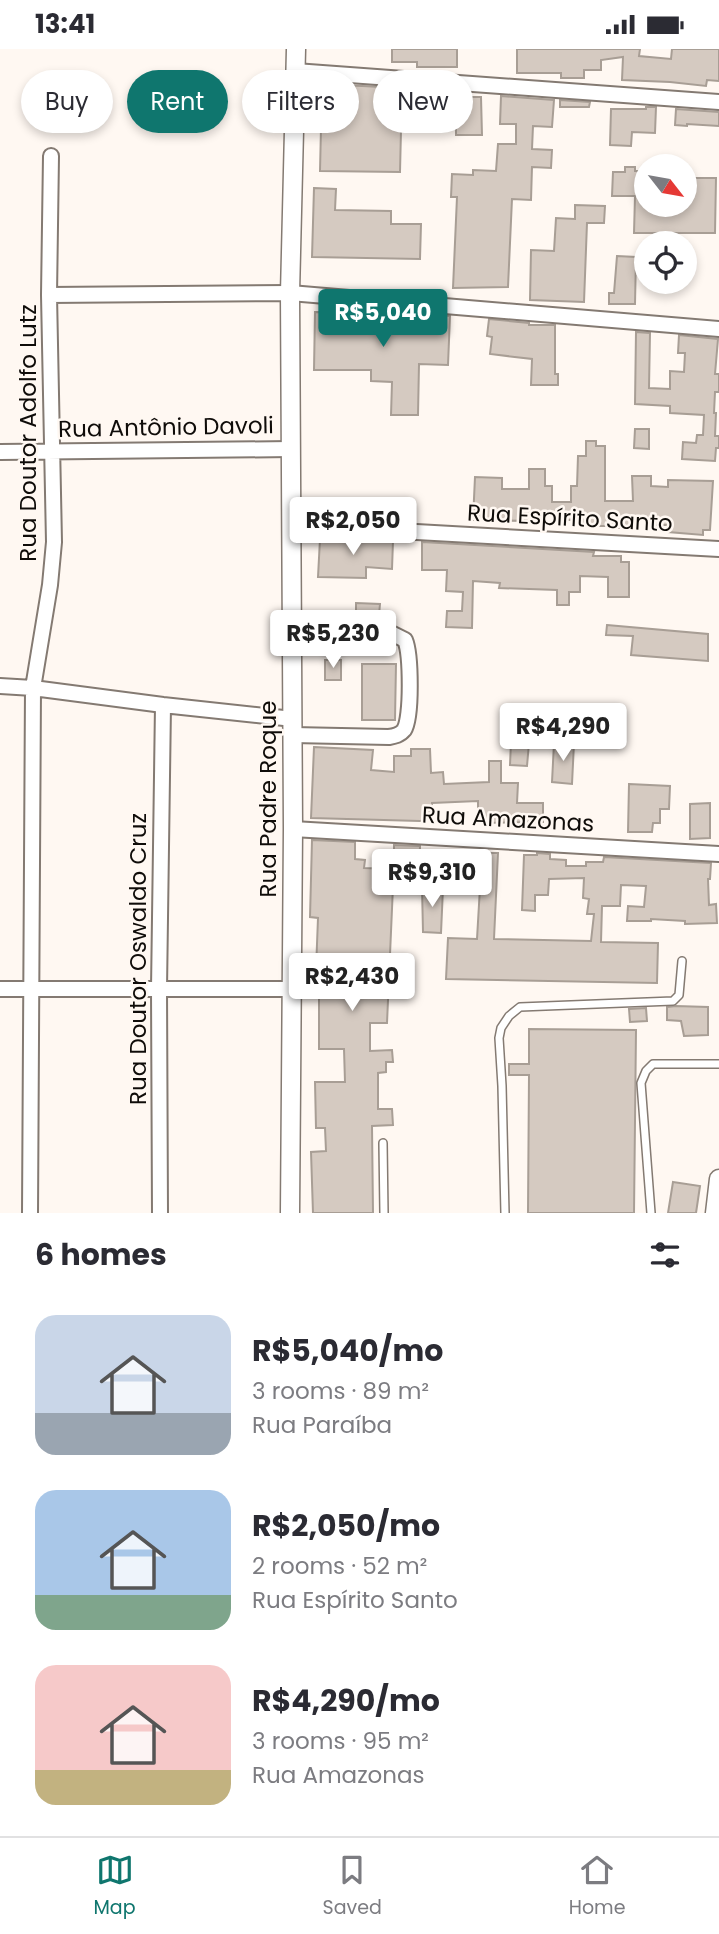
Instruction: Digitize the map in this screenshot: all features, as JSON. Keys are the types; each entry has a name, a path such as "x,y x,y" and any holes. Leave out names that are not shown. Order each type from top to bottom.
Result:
{"street":[{"name":"Rua Padre Roque","path":"295,70 296,49"},
{"path":"359,76 719,102"},
{"name":"Rua Padre Roque","path":"290,1213 293,727 290,293 294,133"},
{"name":"Rua Doutor Adolfo Lutz","path":"30,1213 33,688 50,585 54,542 49,295 51,156"},
{"path":"49,295 290,293 719,329"},
{"name":"Rua Antônio Davoli","path":"0,452 290,449"},
{"name":"Rua Espírito Santo","path":"292,525 719,549"},
{"path":"0,686 163,705 293,727 398,736 407,721 409,655 405,640 391,632 292,624"},
{"name":"Rua Doutor Oswaldo Cruz","path":"160,1213 159,989 163,705"},
{"name":"Rua Amazonas","path":"293,829 719,854"},
{"path":"0,989 291,989"},
{"path":"715,1213 719,1179"}],"lane":[{"path":"505,1213 499,1038 501,1028 509,1016 520,1007 673,1001 679,995 682,961"},
{"path":"650,1213 641,1083 646,1071 653,1064 719,1064"},
{"path":"383,1143 384,1213"}],"building":[{"path":"392,49 457,49 457,67 417,67 417,62 392,62"},
{"path":"517,49 640,49 639,56 671,59 672,49 719,49 719,81 707,80 706,86 622,80 623,57 601,60 601,70 584,70 584,78 561,78 561,73 517,73"},
{"path":"359,86 373,87 373,133 401,133 400,172 320,171 321,133 359,133"},
{"path":"501,96 554,100 552,127 533,126 532,149 552,150 551,168 532,167 531,200 512,199 508,287 453,288 457,197 451,197 452,174 473,175 473,170 496,171 498,144 516,144 516,124 500,124"},
{"path":"473,97 481,97 482,135 456,135 473,133"},
{"path":"560,100 590,102 589,107 560,107"},
{"path":"656,107 655,133 632,132 631,146 610,145 611,109"},
{"path":"676,109 719,112 719,126 675,125"},
{"path":"625,167 634,167 634,196 612,196 613,172 625,172"},
{"path":"697,178 716,178 715,233 634,231 634,217 697,217"},
{"path":"314,188 336,189 335,210 391,211 391,224 421,224 420,259 312,257"},
{"path":"575,205 605,206 604,223 587,223 584,302 530,300 531,250 554,251 556,218 575,219"},
{"path":"617,256 634,257 635,304 609,304 609,293 614,293"},
{"path":"315,312 450,316 448,365 419,364 418,415 391,415 392,382 371,381 371,370 314,370"},
{"path":"489,319 529,325 555,325 555,374 558,374 558,385 531,385 532,359 490,354 492,337 487,336"},
{"path":"636,332 650,333 649,388 670,389 670,371 684,372 685,353 678,353 679,335 718,339 715,374 719,374 719,392 715,392 714,413 715,436 719,436 719,448 716,448 715,461 682,459 683,442 696,443 697,435 703,435 704,415 670,413 670,406 635,404"},
{"path":"635,429 649,429 649,449 634,448"},
{"path":"586,441 596,441 596,446 605,446 605,501 633,501 632,476 651,476 651,486 668,487 668,480 713,481 710,530 703,530 703,535 668,532 668,525 651,525 651,517 632,517 632,528 584,526 584,520 554,520 554,514 529,514 529,521 473,520 475,477 502,478 502,489 529,489 529,469 545,469 545,486 552,486 552,502 571,502 571,486 577,486 578,456 586,456"},
{"path":"320,539 393,541 392,569 366,567 366,578 318,577"},
{"path":"422,542 621,556 621,562 629,562 629,597 608,597 608,577 580,576 580,592 569,592 569,605 557,605 557,590 499,588 500,583 473,581 472,628 446,627 447,611 462,611 463,592 446,591 447,570 422,570"},
{"path":"356,603 380,604 379,615 356,614"},
{"path":"607,625 708,634 708,661 631,655 633,636 606,635"},
{"path":"325,660 341,660 341,680 325,680"},
{"path":"362,664 396,664 395,720 362,720"},
{"path":"511,742 529,743 527,766 510,765"},
{"path":"554,743 574,743 572,784 552,782"},
{"path":"314,747 373,750 371,770 394,772 394,756 411,756 411,749 430,749 431,773 443,772 444,784 489,782 489,761 501,761 501,783 518,783 517,803 543,803 543,822 478,823 478,801 432,803 432,819 420,821 311,818"},
{"path":"629,784 670,786 669,809 660,809 660,823 653,823 652,832 628,832"},
{"path":"710,803 710,838 690,839 690,804"},
{"path":"312,840 355,842 355,859 365,860 364,868 394,869 394,845 420,846 419,887 393,886 387,1023 370,1023 370,1051 392,1050 393,1062 386,1062 386,1072 378,1073 378,1109 392,1109 393,1125 372,1126 373,1213 313,1213 311,1152 326,1151 325,1128 316,1128 315,1082 345,1082 344,1049 319,1049 319,971 316,970 318,918 310,917"},
{"path":"482,853 498,853 494,939 591,941 594,914 587,914 589,899 583,898 584,878 549,879 548,895 535,895 535,911 522,910 524,855 537,853 550,854 550,859 566,860 566,866 586,866 586,862 603,862 604,857 711,863 708,879 709,905 716,904 717,923 685,924 685,921 651,919 627,921 628,906 644,907 646,886 621,885 620,906 602,906 601,942 658,943 657,983 446,979 448,938 477,939"},
{"path":"422,887 443,888 441,933 423,932"},
{"path":"667,1007 708,1007 708,1035 684,1036 681,1021 667,1020"},
{"path":"646,1008 647,1021 630,1022 629,1009"},
{"path":"529,1029 636,1030 634,1213 528,1213 529,1075 509,1075 509,1064 529,1064"},
{"path":"673,1182 700,1186 696,1213 668,1213"}]}
